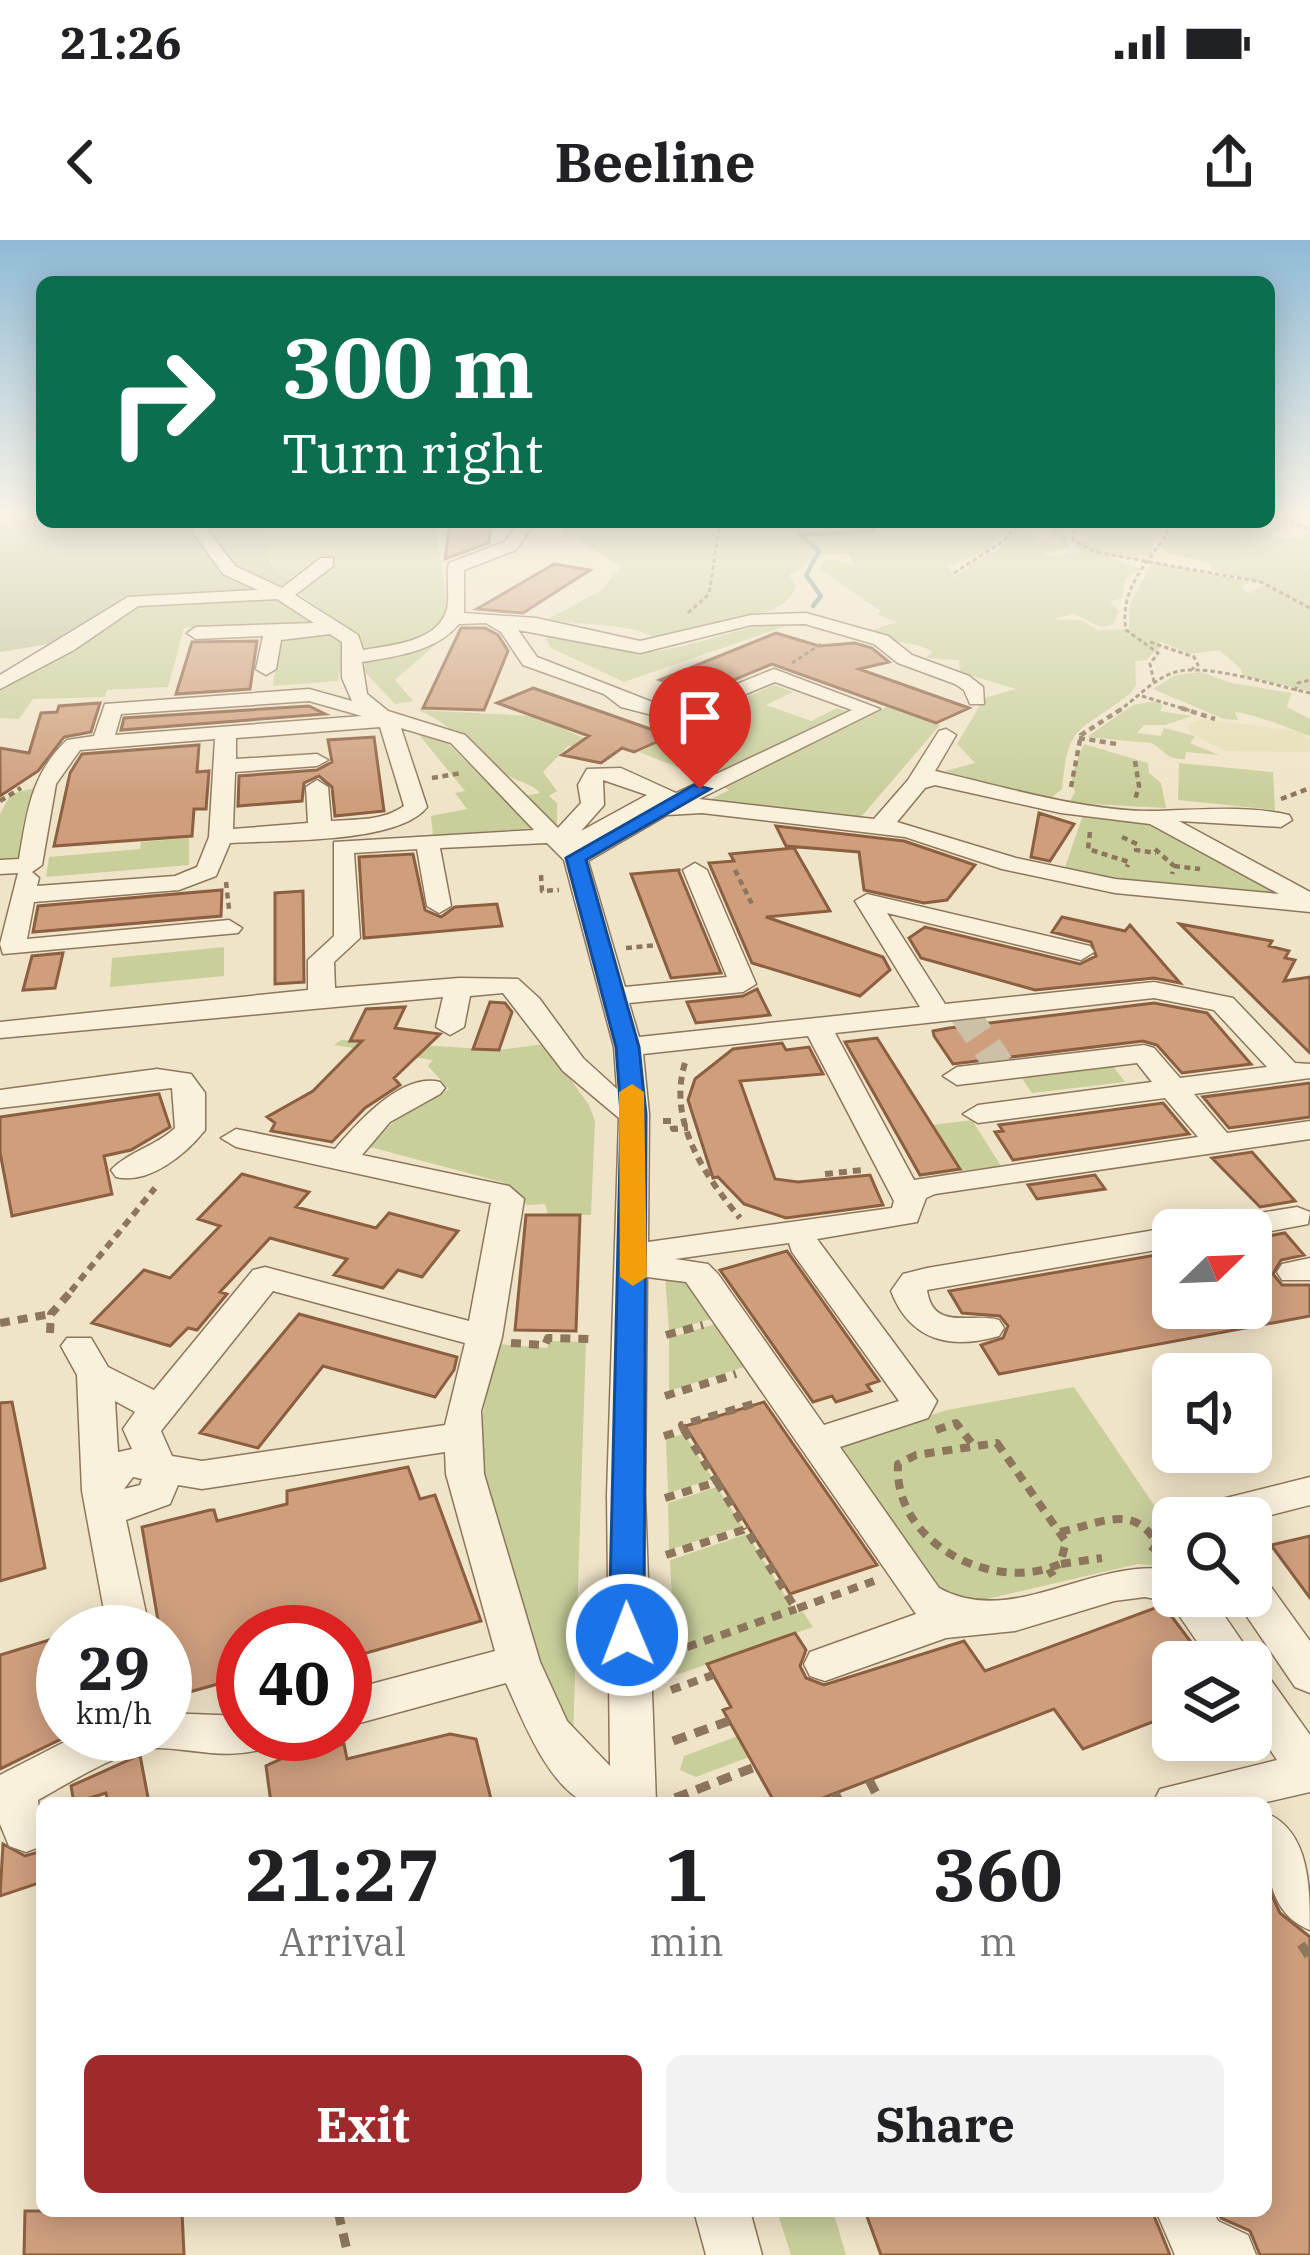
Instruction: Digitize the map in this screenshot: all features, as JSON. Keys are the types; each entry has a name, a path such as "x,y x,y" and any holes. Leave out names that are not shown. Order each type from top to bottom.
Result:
{"street":[{"path":"0,683 124,608"},
{"path":"221,829 385,824 409,815 416,807 352,677 356,657 351,639 303,608"},
{"path":"453,608 453,619"},
{"path":"356,657 424,641 453,619 536,624 640,647 733,623 806,618 881,640 904,658 962,680 973,687 977,700"},
{"path":"322,998 321,960 347,938 342,847 427,841 567,847 662,808 870,709 774,675 688,711 628,704 611,690 530,661 508,624"},
{"path":"196,633 335,628"},
{"path":"266,669 272,638 285,630"},
{"path":"104,737 113,702 324,696 458,739 567,847 646,1118 634,1260 626,1495 633,1797"},
{"path":"104,737 315,729 371,714"},
{"path":"230,928 12,948 42,783 56,758 74,744 104,737 371,714"},
{"path":"315,729 320,829"},
{"path":"23,895 178,883 207,872 221,829 226,734"},
{"path":"881,826 916,783 946,734"},
{"path":"225,766 317,773"},
{"path":"916,783 934,778 1061,806 1148,816 1281,820"},
{"path":"662,808 702,806 881,826 1115,886 1310,904"},
{"path":"221,829 299,813"},
{"path":"1148,816 1310,904"},
{"path":"427,841 439,906"},
{"path":"0,867 29,865"},
{"path":"614,996 743,984 695,870"},
{"path":"937,1013 867,901 1082,952"},
{"path":"0,1030 509,985 523,993 555,1043 600,1094 646,1118"},
{"path":"450,1027 459,986"},
{"path":"628,1047 1154,990 1223,1004 1299,1072"},
{"path":"817,1026 910,1201"},
{"path":"957,1076 1144,1054 1219,1143"},
{"path":"1002,1068 1029,1108"},
{"path":"978,1114 1299,1072"},
{"path":"0,1099 157,1078 181,1080 190,1093 190,1130 166,1154 128,1170"},
{"path":"342,1160 379,1117 430,1088"},
{"path":"634,1260 906,1216 912,1193 927,1186 1310,1130"},
{"path":"236,1138 508,1199 483,1339 463,1412 465,1474 519,1663 550,1733 579,1769 614,1797"},
{"path":"1272,1224 1306,1221"},
{"path":"987,1328 947,1334 932,1328 908,1291 915,1282 927,1279 1152,1242"},
{"path":"804,1244 919,1401 915,1409 817,1441"},
{"path":"634,1260 696,1273 904,1570 939,1612 966,1619"},
{"path":"153,1484 142,1429 275,1266 483,1339"},
{"path":"87,1360 156,1407"},
{"path":"87,1360 101,1491 124,1605"},
{"path":"153,1484 461,1436"},
{"path":"101,1491 106,1476 122,1465 142,1461 153,1484"},
{"path":"1272,1500 1310,1490"},
{"path":"825,1664 944,1621 995,1618 1059,1578 1152,1582"},
{"path":"1270,1617 1308,1668"},
{"path":"372,1702 519,1663"},
{"path":"1242,1796 1310,1771 1272,1716"},
{"path":"13,1807 77,1761"},
{"path":"1272,1844 1310,1907"},
{"path":"724,2217 734,2255"},
{"path":"1187,2217 1198,2241 1228,2255"}],"path":[{"path":"688,613 693,608"},
{"path":"1122,608 1126,631 1158,652 1150,664 1154,682"},
{"path":"1061,806 1070,791 1079,738 1142,696 1154,682 1198,665 1194,657 1141,640"},
{"path":"774,675 824,642"},
{"path":"1190,670 1310,693"},
{"path":"1295,691 1298,682 1310,680"},
{"path":"1142,696 1215,719"},
{"path":"1079,738 1117,744"},
{"path":"1136,761 1139,787 1134,804 1148,816"},
{"path":"0,802 12,791"},
{"path":"1129,862 1088,849 1091,830 1104,828 1136,847 1154,846 1174,866 1203,869"},
{"path":"1115,886 1136,847"},
{"path":"1164,893 1174,866"},
{"path":"735,871 753,906"},
{"path":"207,872 229,884 230,928"},
{"path":"541,875 537,875 542,891 547,891"},
{"path":"635,947 658,945"},
{"path":"695,1055 682,1065 679,1080 688,1128 706,1178 742,1220"},
{"path":"646,1118 672,1121 673,1129 688,1128"},
{"path":"825,1174 848,1172"},
{"path":"0,1323 50,1314 82,1283 122,1219 156,1187"},
{"path":"50,1314 50,1336 87,1360"},
{"path":"483,1339 545,1346 548,1338 592,1339"},
{"path":"665,1396 764,1366"},
{"path":"751,1404 682,1425 796,1609"},
{"path":"922,1418 932,1431 956,1424 974,1446"},
{"path":"664,1436 685,1430"},
{"path":"1059,1578 1066,1542 997,1443 948,1454 916,1455 898,1464 896,1474 913,1517 936,1545 966,1567 1059,1578 1116,1558"},
{"path":"665,1498 717,1483"},
{"path":"1060,1532 1132,1516 1146,1524 1157,1544 1154,1552 1136,1560"},
{"path":"666,1555 746,1529"},
{"path":"670,1653 904,1570"},
{"path":"671,1690 713,1675"},
{"path":"673,1741 729,1721"},
{"path":"678,1797 755,1767"},
{"path":"870,1783 877,1797"},
{"path":"339,2217 348,2255"}],"shaded area":[{"path":"1202,719 1298,731 1310,740 1310,752 1224,751 1188,731 1190,723"}],"green space":[{"path":"0,608 122,608 61,642 0,652"},
{"path":"134,608 290,608 344,644 338,681 273,686 280,624 184,628 168,687 107,690 105,697 33,699 19,719 0,718 0,688"},
{"path":"319,608 445,608 439,624 425,634 367,651"},
{"path":"568,608 776,608 661,640 619,627 546,620"},
{"path":"876,608 1116,608 1113,625 1101,627 1074,614 1053,619 1081,620 1098,630 1129,629 1130,608 1310,608 1310,691 1243,676 1219,650 1190,654 1159,641 1160,647 1146,660 1135,661 1136,685 1131,693 1073,739 1062,789 1051,798 987,789 945,771 975,763 957,744 984,698 1016,689 960,672 959,660 926,658 932,652 925,648 874,634 875,629 896,622 878,615"},
{"path":"777,622 786,626 624,682 551,648 541,629 643,652"},
{"path":"450,632 395,680 413,701 395,704 363,670 366,660"},
{"path":"1201,672 1232,683 1291,693 1287,707 1310,719 1310,736 1241,713 1235,712 1238,720 1224,719 1153,689 1175,675"},
{"path":"774,685 793,692 766,705 811,721 837,708 853,713 707,779 639,752 674,735 669,731"},
{"path":"1155,701 1163,705 1160,711 1192,716 1165,725 1144,725 1137,733 1161,736 1164,728 1195,736 1190,743 1219,755 1186,752 1185,759 1179,759 1151,743 1087,737 1133,705"},
{"path":"887,707 940,725 861,817 709,800 729,790 718,784"},
{"path":"418,710 534,716 616,752 568,746 543,772 557,791 549,796 557,803 557,827 525,796 540,793 494,767 443,724"},
{"path":"415,730 445,740 531,828 433,836 431,816 467,809 455,793 465,791"},
{"path":"1084,744 1148,763 1149,773 1161,783 1166,808 1069,803 1075,792 1071,776"},
{"path":"1179,763 1273,772 1275,810 1178,800"},
{"path":"35,788 22,861 0,861 0,814 11,794"},
{"path":"1084,812 1150,821 1256,875 1287,899 1063,873"},
{"path":"189,838 189,865 46,877 49,857 140,849 141,842"},
{"path":"224,947 224,976 110,987 112,958"},
{"path":"341,1040 499,1050 545,1044 589,1105 595,1121 591,1215 548,1215 545,1204 527,1205 505,1183 370,1147 394,1121 449,1089 428,1066 433,1060 334,1045"},
{"path":"1113,1066 1125,1082 1032,1093 1021,1077"},
{"path":"972,1120 1001,1166 961,1171 932,1125"},
{"path":"665,1274 681,1274 711,1319 669,1331"},
{"path":"715,1324 744,1367 669,1391 669,1338"},
{"path":"550,1341 586,1342 573,1739 527,1670 477,1443 497,1344 547,1348"},
{"path":"1074,1387 1152,1502 1152,1565 1138,1564 983,1600 964,1601 932,1584 835,1446 947,1410"},
{"path":"684,1434 713,1479 668,1493 666,1439"},
{"path":"717,1487 742,1526 669,1550 668,1503"},
{"path":"747,1534 796,1613 803,1612 813,1627 676,1675 670,1560"},
{"path":"738,1736 749,1757 696,1777 680,1770 684,1756"},
{"path":"779,2217 835,2217 846,2255 791,2255"}],"building":[{"path":"479,608 531,608 523,613"},
{"path":"461,628 485,628 498,635 508,651 484,710 423,708"},
{"path":"776,633 819,646 855,643 872,648 889,662 859,669 969,708 936,723 772,664 700,694 660,680"},
{"path":"257,641 250,689 176,694 192,642"},
{"path":"533,688 670,736 634,752 622,748 601,763 562,755 589,736 497,703"},
{"path":"100,703 91,732 64,737 38,771 0,796 0,748 29,753 41,713 57,712 59,706"},
{"path":"309,706 325,714 121,730 124,718"},
{"path":"374,737 384,811 335,816 332,787 319,776 304,783 302,801 238,806 239,776 317,770 332,762 328,740"},
{"path":"199,745 197,772 209,771 206,809 194,809 192,836 54,846 70,773 82,754"},
{"path":"1039,813 1074,824 1050,861 1031,857"},
{"path":"776,826 904,841 975,865 947,900 924,903 864,890 859,852 786,846"},
{"path":"794,848 830,911 766,917 883,957 890,970 860,996 752,963 709,863 734,861 730,854"},
{"path":"413,854 425,910 441,917 455,907 497,904 502,926 364,938 359,857"},
{"path":"679,870 721,973 671,978 631,874"},
{"path":"222,890 221,916 33,932 38,906"},
{"path":"303,891 304,982 275,984 275,893"},
{"path":"1062,917 1125,931 1130,925 1180,983 1154,978 1035,990 921,958 909,938 925,927 1080,964 1096,956 1091,942 1052,932"},
{"path":"1180,924 1272,941 1269,946 1289,951 1285,958 1295,960 1284,981 1310,977 1310,1053"},
{"path":"63,953 55,988 23,990 32,956"},
{"path":"757,989 770,1015 696,1023 687,1002 743,996"},
{"path":"490,1002 505,1003 512,1012 499,1050 473,1049"},
{"path":"1154,1003 1207,1013 1251,1064 1182,1073 1157,1045 1143,1041 953,1064 933,1031 949,1028"},
{"path":"405,1007 395,1028 440,1034 394,1078 400,1085 365,1108 332,1142 271,1131 275,1123 267,1117 313,1091 362,1041 350,1041 366,1009"},
{"path":"877,1038 960,1169 920,1175 845,1042"},
{"path":"782,1043 786,1050 809,1047 823,1074 740,1081 775,1179 798,1182 870,1175 883,1205 786,1218 744,1204 718,1177 713,1178 688,1100 695,1079 733,1049"},
{"path":"1310,1083 1310,1117 1229,1128 1203,1097"},
{"path":"159,1094 170,1127 131,1150 104,1156 112,1194 12,1216 0,1152 0,1117"},
{"path":"1163,1103 1189,1134 1013,1160 995,1132 1003,1131 999,1125"},
{"path":"1252,1152 1295,1201 1260,1207 1212,1158"},
{"path":"242,1174 309,1192 296,1207 376,1228 389,1213 458,1231 422,1277 398,1270 383,1288 334,1275 347,1259 270,1238 220,1292 227,1294 197,1330 188,1328 170,1346 92,1323 144,1270 170,1278 220,1226 198,1219"},
{"path":"1095,1175 1105,1189 1037,1199 1028,1185"},
{"path":"526,1215 580,1215 576,1331 515,1330"},
{"path":"1285,1233 1304,1255 1281,1260 1273,1274 1282,1285 1310,1285 1310,1316 1272,1323 1272,1235"},
{"path":"787,1251 879,1381 867,1385 871,1391 836,1402 832,1396 813,1402 720,1270"},
{"path":"1152,1256 1152,1329 1240,1329 999,1374 981,1345 1003,1338 1008,1326 1000,1316 962,1313 949,1291"},
{"path":"299,1314 457,1357 454,1370 435,1397 323,1366 258,1448 200,1433"},
{"path":"12,1402 45,1568 0,1581 0,1403"},
{"path":"764,1402 877,1565 790,1594 685,1426"},
{"path":"408,1467 420,1499 435,1495 481,1621 372,1651 372,1605 216,1605 216,1685 192,1691 192,1605 155,1605 142,1527 210,1510 217,1521 287,1504 287,1491"},
{"path":"1310,1536 1310,1598 1272,1546"},
{"path":"1152,1609 1152,1617 1172,1617 1190,1641 1152,1641 1152,1722 1083,1749 1054,1709 826,1797 772,1797 723,1710 731,1707 707,1664 795,1633 806,1650 800,1666 806,1678 824,1685 964,1641 985,1671"},
{"path":"36,1644 36,1751 0,1769 0,1655"},
{"path":"450,1734 476,1739 490,1797 270,1797 266,1766 277,1761 372,1761 372,1753"},
{"path":"127,1761 141,1761 148,1797 107,1797 106,1793 73,1797 71,1786"},
{"path":"3,1844 25,1856 36,1853 36,1884 0,1896"},
{"path":"1272,1895 1280,1913 1310,1937 1310,2255 1260,2255 1250,2231 1221,2218 1272,2217"},
{"path":"25,2211 36,2211 36,2217 182,2217 184,2255 24,2255"},
{"path":"867,2217 1154,2217 1170,2255 881,2255"}],"tunnel":[{"path":"962,1010 999,1065"}],"slow traffic":[{"path":"632,1092 633,1277"}],"route":[{"path":"627,1635 634,1114 628,1047 575,858 700,789"}]}
